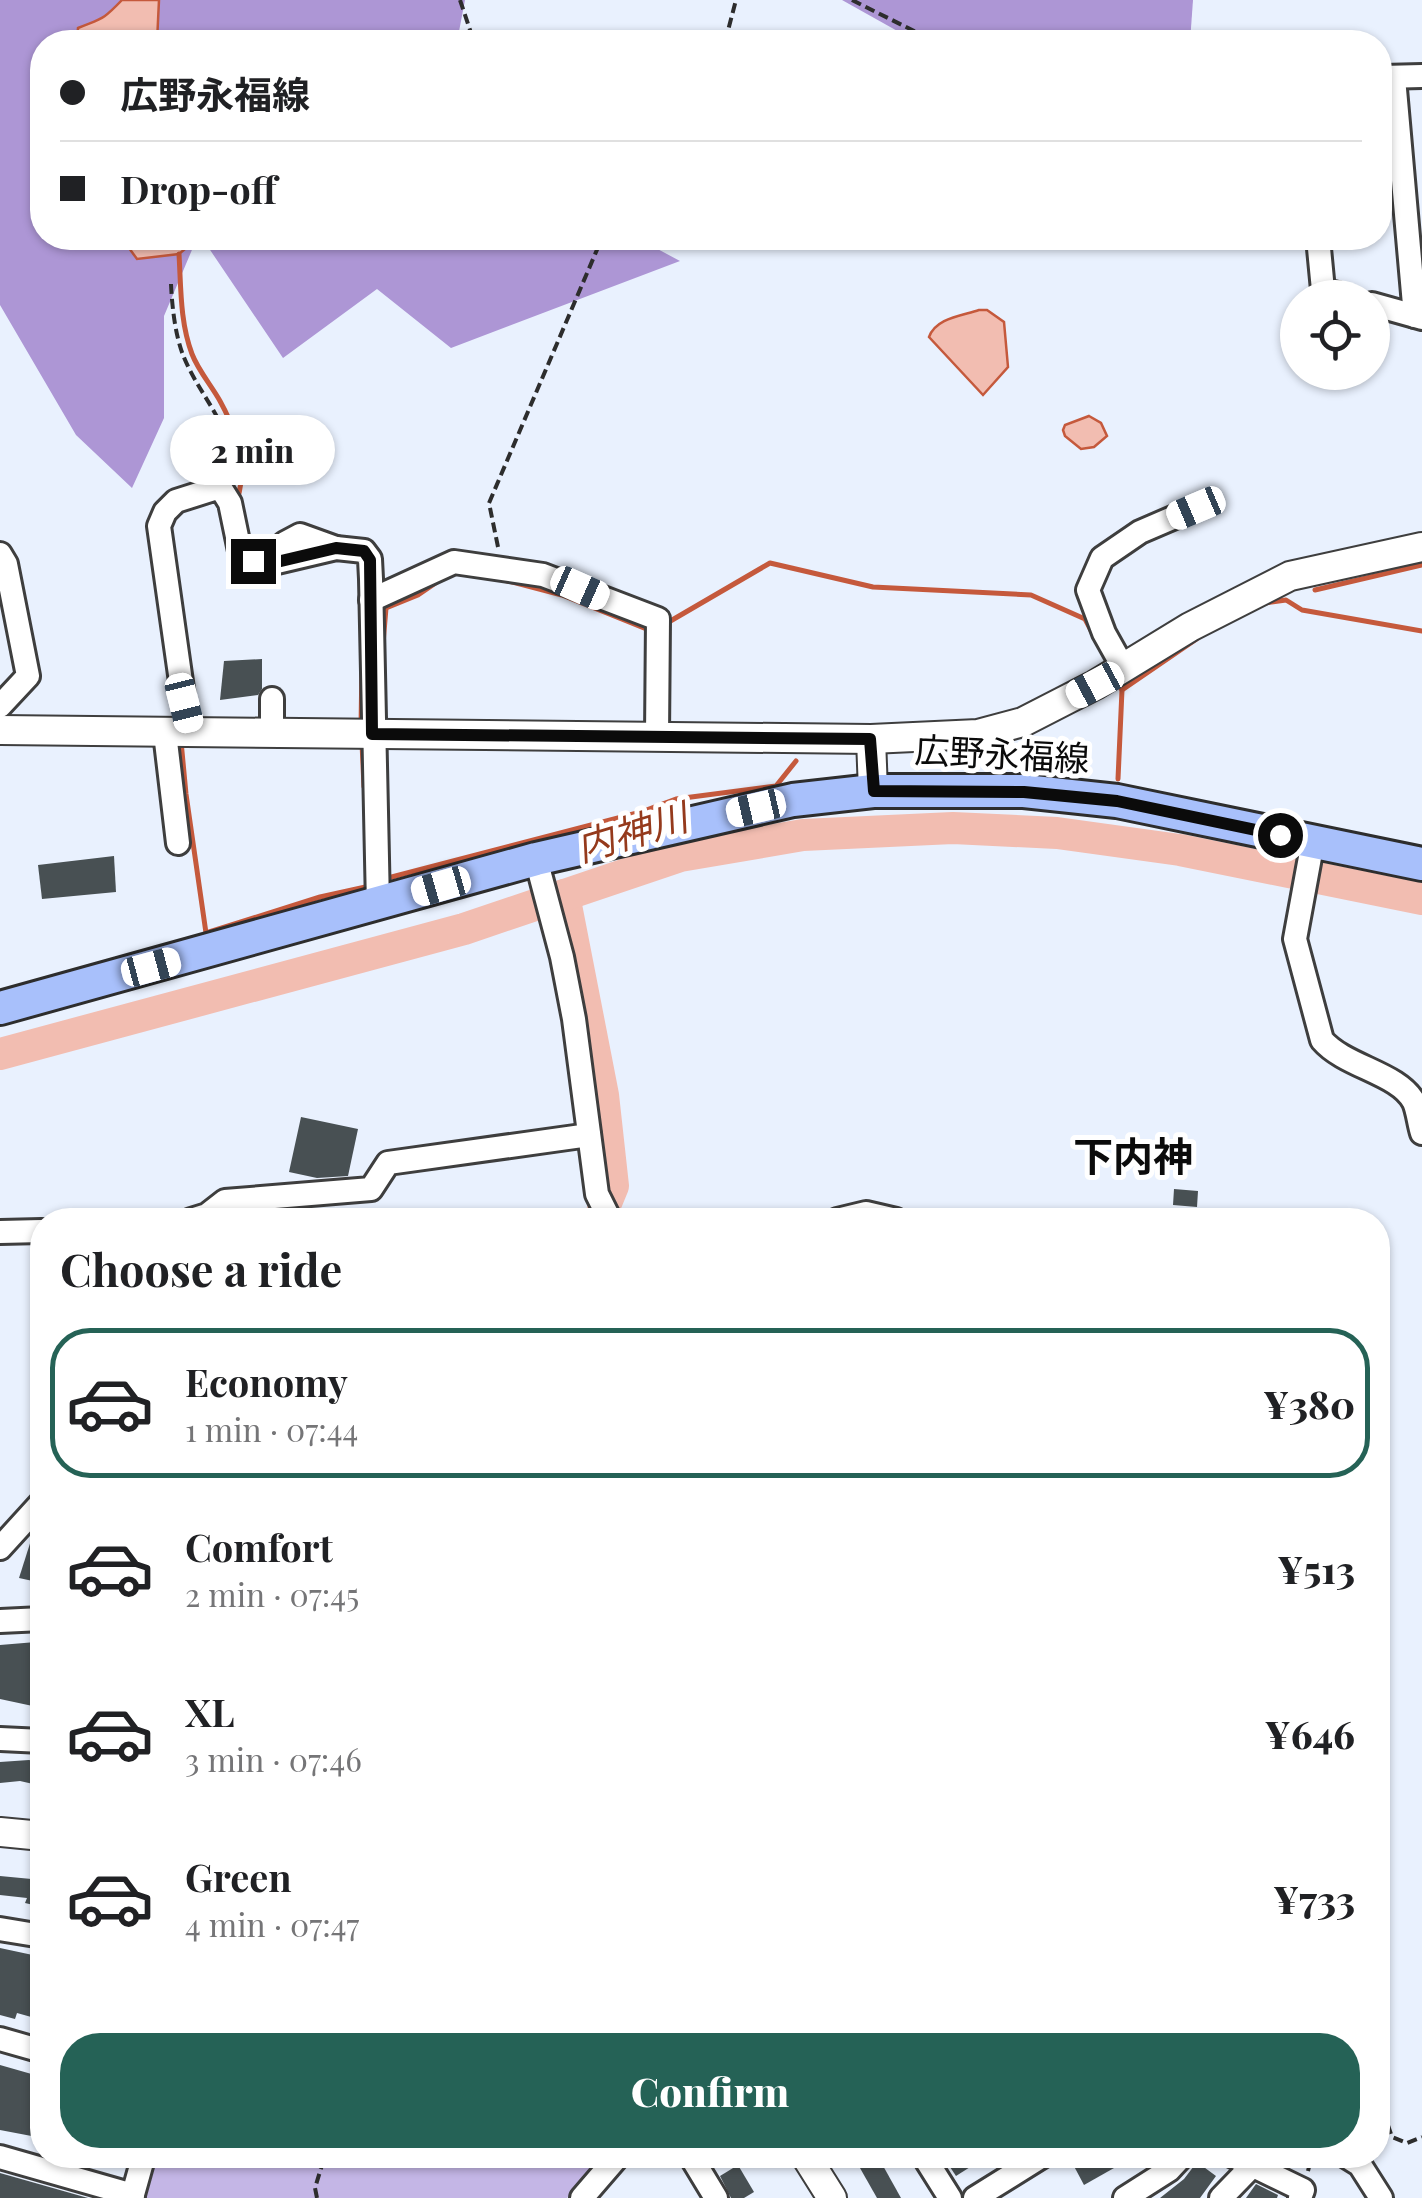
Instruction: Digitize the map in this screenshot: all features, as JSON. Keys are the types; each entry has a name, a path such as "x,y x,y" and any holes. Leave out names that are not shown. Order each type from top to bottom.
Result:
{"main road":[{"name":"広野永福線","path":"0,1008 378,905 792,800 874,791 1024,792 1117,801 1422,864"}],"street":[{"path":"1392,77 1422,76"},
{"path":"1390,309 1418,317 1392,116"},
{"path":"1319,250 1323,280"},
{"path":"178,843 178,733 184,703 159,526 176,501 220,487 230,503 241,556 264,565 336,548 364,551 370,560 378,905"},
{"path":"1124,668 1104,633 1088,590 1102,558 1140,532 1196,508"},
{"path":"0,730 870,739 978,734 1023,722 1290,576 1422,546"},
{"path":"0,554 6,564 28,676 0,706"},
{"path":"370,600 454,562 544,575 658,607 657,736"},
{"path":"272,699 272,734"},
{"path":"870,739 874,791"},
{"path":"1313,842 1294,939 1322,1040 1332,1052 1394,1083 1413,1100 1422,1133"},
{"path":"538,865 574,1019 597,1194 604,1208"},
{"path":"216,1208 225,1201 370,1189 388,1164 589,1134"},
{"path":"0,1232 30,1231"},
{"path":"0,1548 30,1517"},
{"path":"0,1621 30,1620"},
{"path":"0,1738 30,1739"},
{"path":"0,1832 30,1835"},
{"path":"0,1929 30,1933"},
{"path":"0,2039 30,2048"},
{"path":"0,2157 30,2166"},
{"path":"37,2168 132,2196 140,2168"},
{"path":"582,2198 608,2168"},
{"path":"698,2168 716,2198"},
{"path":"813,2168 832,2198"},
{"path":"931,2168 950,2198"},
{"path":"975,2198 1023,2168"},
{"path":"1125,2198 1161,2168"},
{"path":"1222,2198 1250,2168"},
{"path":"1256,2168 1302,2190 1300,2198"},
{"path":"1362,2168 1381,2198"}],"path":[{"path":"460,0 470,30"},
{"path":"728,30 736,0"},
{"path":"852,0 912,30"},
{"path":"501,566 490,503 597,250"},
{"path":"171,284 183,355 226,430 233,482 220,487"},
{"path":"1390,2130 1392,2136 1407,2143 1422,2137"},
{"path":"316,2198 322,2168"}],"shaded area":[{"path":"0,0 465,0 459,30 30,30 30,250 192,250 164,316 164,418 132,488 76,435 0,305"},
{"path":"122,0 159,0 158,30 78,30 110,12"},
{"path":"842,0 1193,0 1191,30 896,30"},
{"path":"130,250 184,250 179,254 137,259"},
{"path":"210,250 659,250 680,261 451,348 377,289 283,358"},
{"path":"987,310 1004,322 1008,367 983,395 929,337 943,322"},
{"path":"1089,416 1101,423 1107,436 1094,447 1081,449 1063,430 1065,425"},
{"path":"154,2168 595,2168 567,2198 146,2198"}],"building":[{"path":"262,659 262,689 258,695 220,700 224,661"},
{"path":"114,856 116,892 42,899 38,865"},
{"path":"301,1117 358,1129 348,1176 317,1178 289,1172"},
{"path":"1174,1189 1198,1191 1197,1207 1173,1205"},
{"path":"30,1543 30,1580 19,1578"},
{"path":"30,1642 30,1705 0,1699 0,1645"},
{"path":"30,1760 30,1783 0,1783 0,1762"},
{"path":"0,1876 30,1879 30,1904 25,1903 27,1898 0,1895"},
{"path":"0,1948 30,1954 30,2017 17,2013 15,2019 0,2015"},
{"path":"0,2065 30,2074 30,2136 0,2130"},
{"path":"740,2168 754,2192 744,2198 731,2198 720,2176"},
{"path":"860,2168 884,2168 901,2198 877,2198"},
{"path":"951,2168 969,2168 956,2176"},
{"path":"1075,2168 1114,2168 1084,2185"},
{"path":"1192,2168 1205,2168 1216,2176 1200,2198 1160,2198"},
{"path":"0,2173 88,2198 0,2198"},
{"path":"1256,2184 1278,2195 1277,2198 1246,2198"}],"waterway":[{"path":"179,254 185,330 192,354 226,412 235,436 241,473 238,497"},
{"path":"667,623 770,563 873,587 1031,595 1085,619 1093,634"},
{"path":"1315,590 1422,565"},
{"path":"504,580 562,595 649,630"},
{"path":"383,644 386,608 437,582"},
{"path":"1265,603 1286,600 1302,610 1422,631"},
{"path":"1122,690 1198,638"},
{"path":"361,727 362,663"},
{"path":"1118,779 1122,690 1119,684"},
{"path":"181,741 206,933 320,897 370,886"},
{"path":"362,743 364,787"},
{"path":"384,879 641,812 676,799 776,786 796,761"},
{"name":"内神川","path":"0,1054 464,929 680,856 803,835 953,828 1057,833 1180,850 1422,899"},
{"path":"564,895 603,1095 613,1186 604,1208"}],"district":[{"name":"下内神","path":"1133,1157"}],"route":[{"path":"253,561 264,565 336,548 364,551 370,560 371,580 372,734 870,739 874,791 1024,792 1117,801 1280,835"}]}
